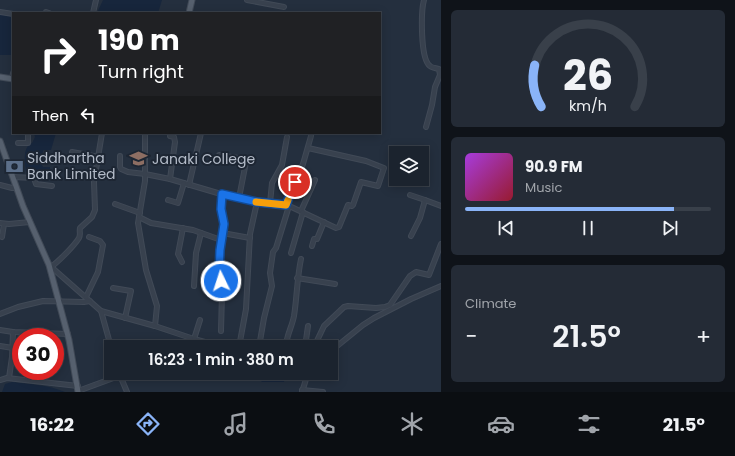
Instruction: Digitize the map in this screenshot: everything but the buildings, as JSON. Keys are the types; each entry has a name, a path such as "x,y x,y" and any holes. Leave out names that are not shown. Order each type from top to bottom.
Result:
{"main road":[{"path":"189,12 192,0"},
{"path":"0,77 12,76"},
{"path":"0,142 16,188 50,266 68,334 78,390"}],"street":[{"path":"93,12 96,0"},
{"path":"247,0 284,7"},
{"path":"424,0 423,49 427,64 430,67 439,69 440,72 426,127"},
{"path":"0,12 12,14"},
{"path":"18,143 28,144 28,134"},
{"path":"102,134 94,182 94,215 80,228 80,237 73,246 59,260 50,266 101,310 198,340"},
{"path":"145,134 145,174 139,215 139,231 142,251 157,306 155,326"},
{"path":"189,185 201,134"},
{"path":"170,136 174,137 175,142 170,179"},
{"path":"260,340 272,286 270,272 273,252 276,248 311,136"},
{"path":"270,203 272,183 282,165 287,137"},
{"path":"120,156 121,169 128,172 170,179 222,194 257,202 288,206 336,228 339,227 348,205 353,205 361,182 378,186 384,168 362,160 308,148"},
{"path":"72,152 99,157"},
{"path":"219,156 244,159 246,162 239,198"},
{"path":"13,177 34,178 36,184 52,186"},
{"path":"291,253 302,212 315,180"},
{"path":"168,200 178,203 184,183"},
{"path":"0,185 16,188"},
{"path":"221,331 222,293 219,274 221,240 224,224 221,209 222,194"},
{"path":"410,195 441,206"},
{"path":"411,236 420,218 425,200"},
{"path":"240,340 246,309 250,238 257,202"},
{"path":"115,204 152,223 183,228 221,240"},
{"path":"0,236 2,237 2,223 30,222"},
{"path":"312,246 314,239 317,239 324,222"},
{"path":"182,262 178,254 183,228"},
{"path":"194,286 196,253 201,233"},
{"path":"228,234 250,238"},
{"path":"0,314 18,307 43,301 84,302 88,299 98,272 103,245 100,241 89,237"},
{"path":"391,307 410,276 416,272 427,275 430,274 441,244"},
{"path":"287,340 294,316 301,259"},
{"path":"298,278 335,284"},
{"path":"222,293 231,293 234,291 236,280"},
{"path":"338,346 363,325 391,307 441,286"},
{"path":"113,288 131,292 125,318"},
{"path":"317,340 324,326 344,307 391,307"},
{"path":"101,310 109,340"},
{"path":"194,339 200,320"},
{"path":"306,340 308,326"},
{"path":"0,330 12,332"},
{"path":"64,334 68,334"},
{"path":"0,346 12,348"},
{"path":"9,378 12,356"},
{"path":"0,380 9,378 78,390 104,380"},
{"path":"122,380 127,392"},
{"path":"306,380 302,391 323,392"}],"water":[{"path":"103,0 162,0 158,12 97,12"},
{"path":"0,12 12,17 12,55 0,55"},
{"path":"34,134 56,134 51,150 43,151 41,163 43,167 50,167 50,171 40,170 40,183 36,182 34,175 26,172 25,152 35,137"},
{"path":"260,380 284,380 284,382 262,382"},
{"path":"12,382 46,386 65,392 2,392 5,384"}],"slow traffic":[{"path":"256,202 286,205 288,200"}],"place":[{"name":"Janaki College","path":"139,159"},
{"name":"Siddhartha Bank Limited","path":"14,166"}],"route":[{"path":"221,281 219,280 220,250 224,224 220,205 222,194 257,202 286,205 295,182"}]}
